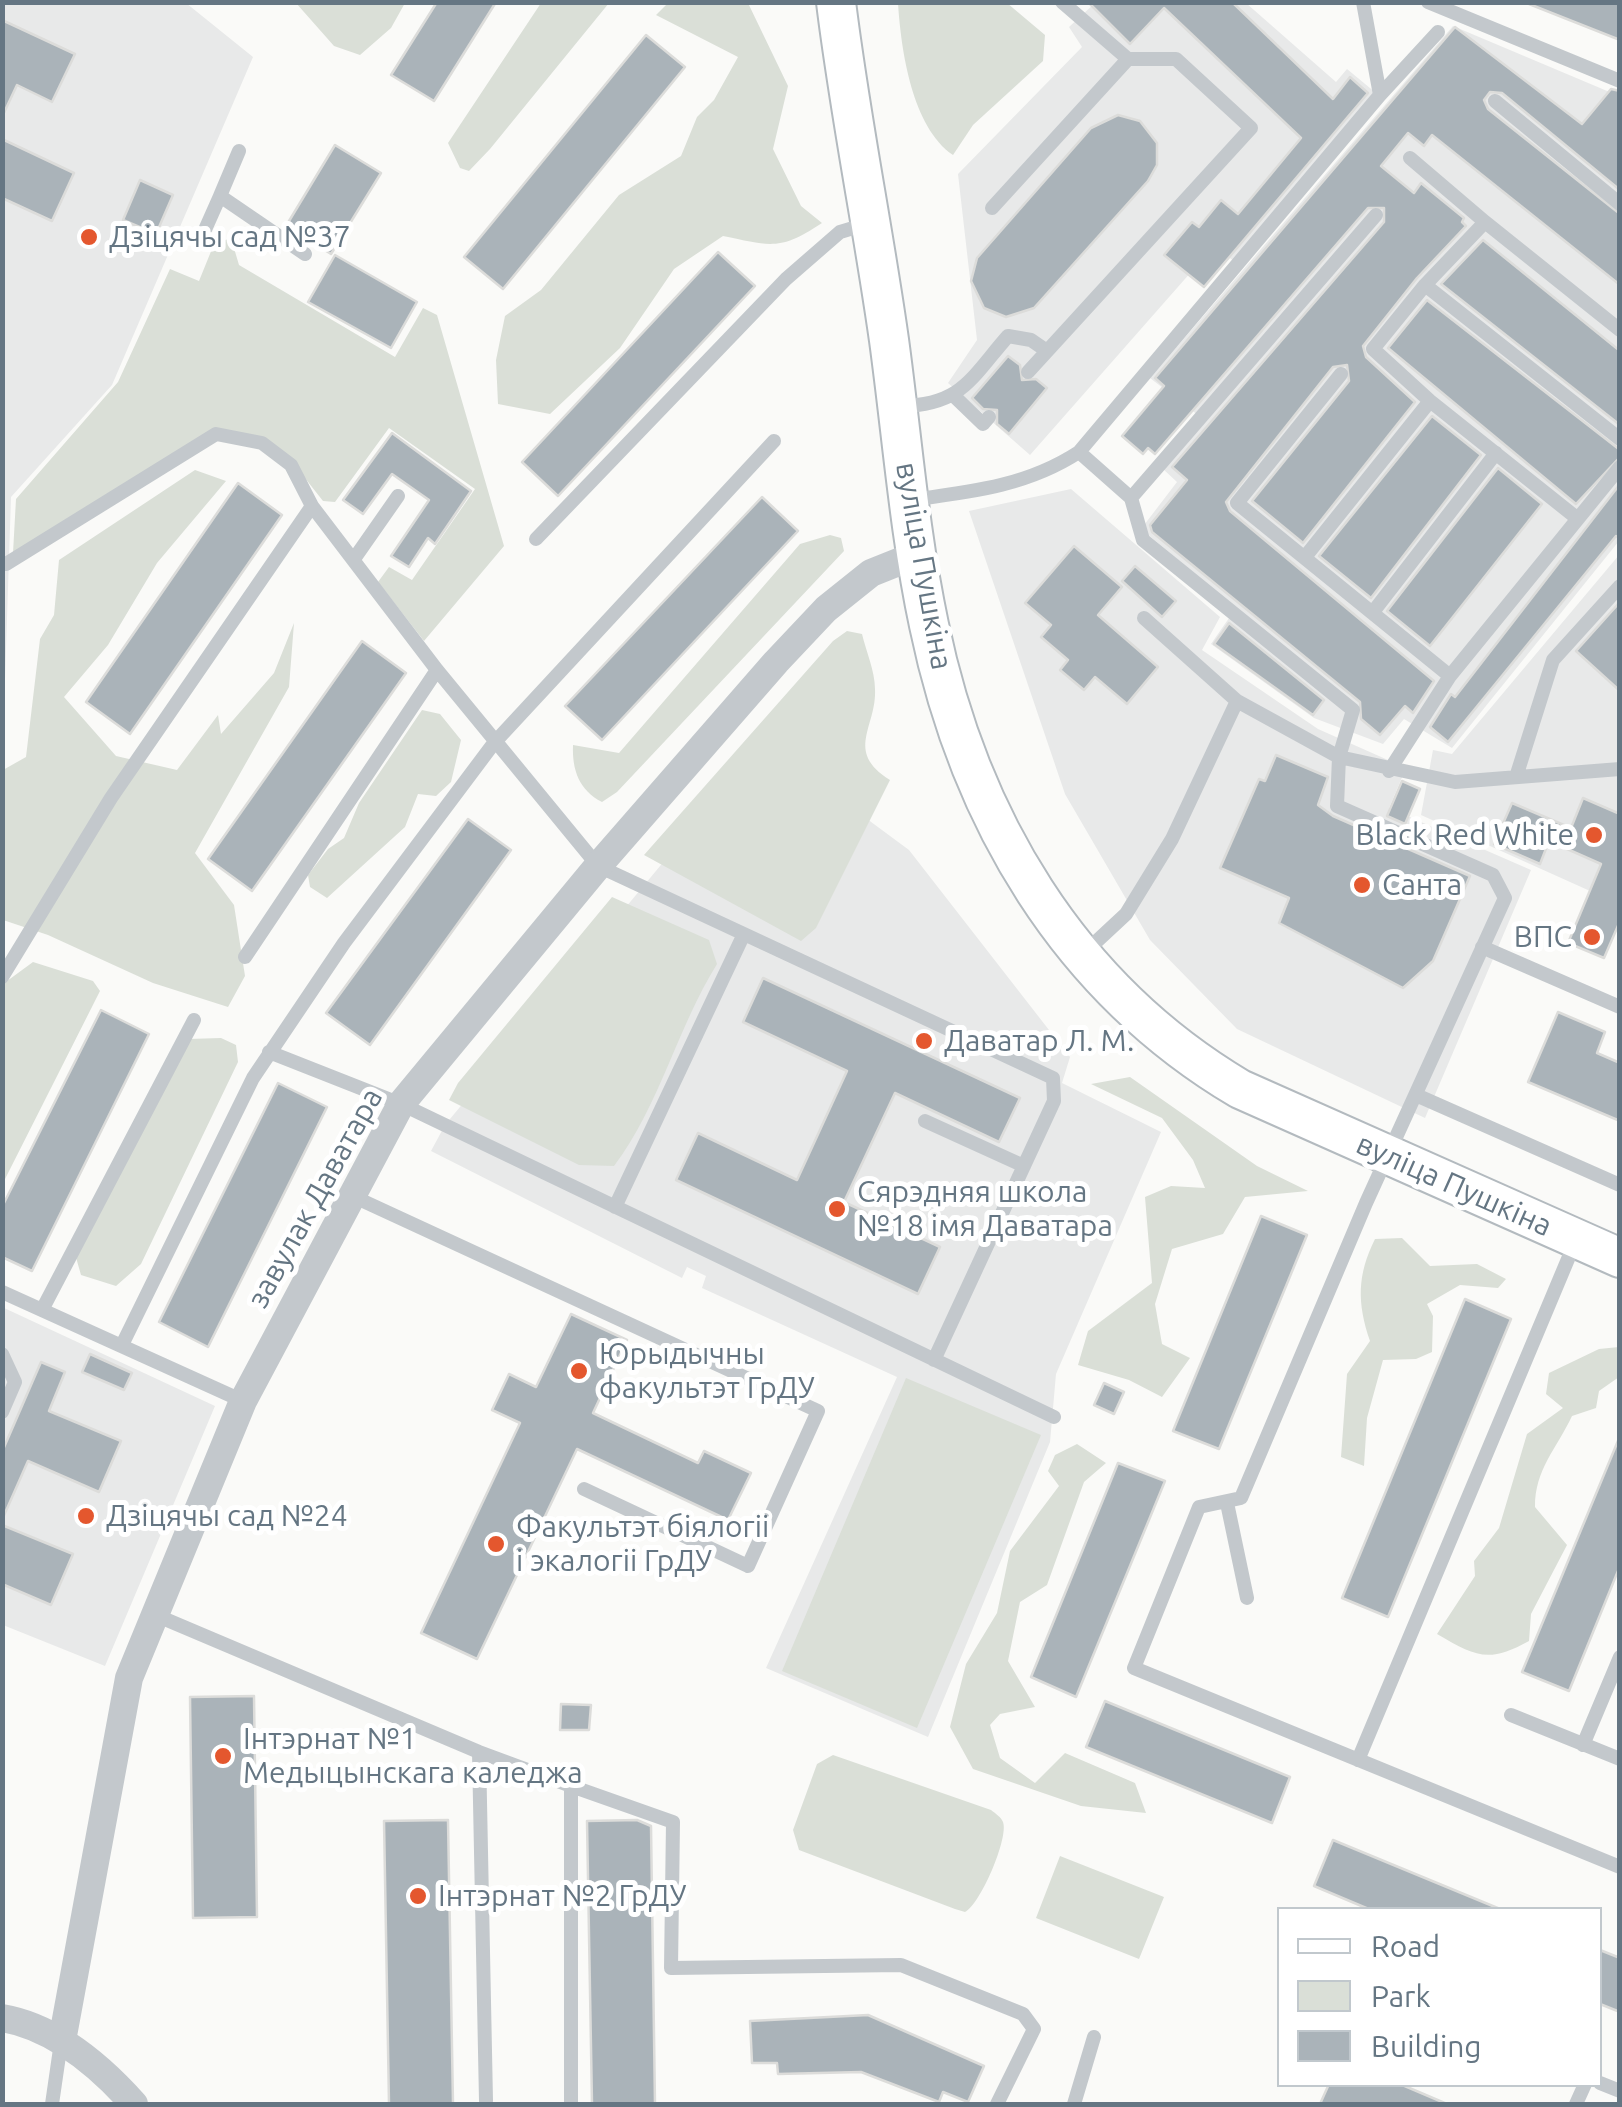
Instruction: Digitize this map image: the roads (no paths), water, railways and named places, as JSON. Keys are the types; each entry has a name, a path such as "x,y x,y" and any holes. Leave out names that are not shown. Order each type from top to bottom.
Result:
{"street":[{"name":"вуліца Пушкіна","path":"836,2 930,629 960,740 998,833 1037,898 1082,955 1184,1056 1240,1089 1620,1258"},
{"name":"завулак Даватара","path":"62,2041 125,1696 152,1613 243,1401 401,1104 598,866 826,609 870,574 916,555"},
{"path":"2,2018 62,2041 110,2077 134,2104"}],"lane":[{"path":"1028,372 1251,128 1176,59 1128,59 1062,2"},
{"path":"1363,2 1380,94"},
{"path":"1428,2 1620,81"},
{"path":"909,500 994,488 1046,474 1079,452 1380,94 1438,32"},
{"path":"992,208 1128,59"},
{"path":"1495,100 1620,204"},
{"path":"204,232 239,151"},
{"path":"1410,158 1620,330"},
{"path":"220,196 306,254"},
{"path":"1131,498 1376,215"},
{"path":"1485,222 1373,349 1430,402 1578,519"},
{"path":"536,539 786,278 840,232 872,223"},
{"path":"1426,285 1620,439"},
{"path":"897,406 924,406 955,397 1008,336 1031,340 1047,351"},
{"path":"1341,374 1237,503 1450,676"},
{"path":"955,397 984,424 989,417"},
{"path":"1305,557 1430,402"},
{"path":"6,564 216,434 262,443 291,465 312,506 437,670 598,866 1053,1078 1054,1101 934,1360"},
{"path":"122,1346 268,1052 494,744 774,440"},
{"path":"1079,452 1131,498 1143,540 1352,710 1339,757 1336,806 1494,875 1504,898 1388,1155 1241,1498 1227,1504 1198,1506 1134,1668 1620,1867"},
{"path":"1372,612 1496,453"},
{"path":"1389,771 1450,676 1620,467"},
{"path":"354,559 398,496"},
{"path":"2,977 111,798 312,506"},
{"path":"1516,778 1553,660 1620,586"},
{"path":"1144,618 1237,701 1339,757 1389,771 1455,782 1620,769"},
{"path":"246,958 437,670"},
{"path":"1082,955 1126,914 1172,839 1237,701"},
{"path":"615,1207 742,936"},
{"path":"1482,948 1620,1008"},
{"path":"42,1310 194,1020"},
{"path":"268,1052 401,1104 1054,1417"},
{"path":"1416,1095 1620,1185"},
{"path":"925,1121 1024,1166"},
{"path":"350,1195 818,1411 748,1566 584,1489"},
{"path":"1358,1760 1576,1240"},
{"path":"2,1292 243,1401"},
{"path":"2,1354 15,1382 2,1412"},
{"path":"1227,1504 1247,1598"},
{"path":"152,1613 479,1752 673,1822 672,1968 901,1965 1023,2014 1034,2029 997,2104"},
{"path":"1583,1744 1620,1657"},
{"path":"1512,1715 1620,1759"},
{"path":"479,1752 486,2101"},
{"path":"571,1786 571,2104"},
{"path":"1074,2104 1094,2037"},
{"path":"52,2104 62,2041"}],"place":[{"name":"Дзіцячы сад №37","path":"89,237"},
{"name":"Black Red White","path":"1594,835"},
{"name":"Санта","path":"1362,885"},
{"name":"ВПС","path":"1592,937"},
{"name":"Даватар Л. М.","path":"924,1041"},
{"name":"Сярэдняя школа №18 імя Даватара","path":"837,1209"},
{"name":"Юрыдычны факультэт ГрДУ","path":"579,1371"},
{"name":"Дзіцячы сад №24","path":"86,1516"},
{"name":"Факультэт біялогіі і экалогіі ГрДУ","path":"496,1544"},
{"name":"Інтэрнат №1 Медыцынскага каледжа","path":"223,1756"},
{"name":"Інтэрнат №2 ГрДУ","path":"418,1896"}]}
